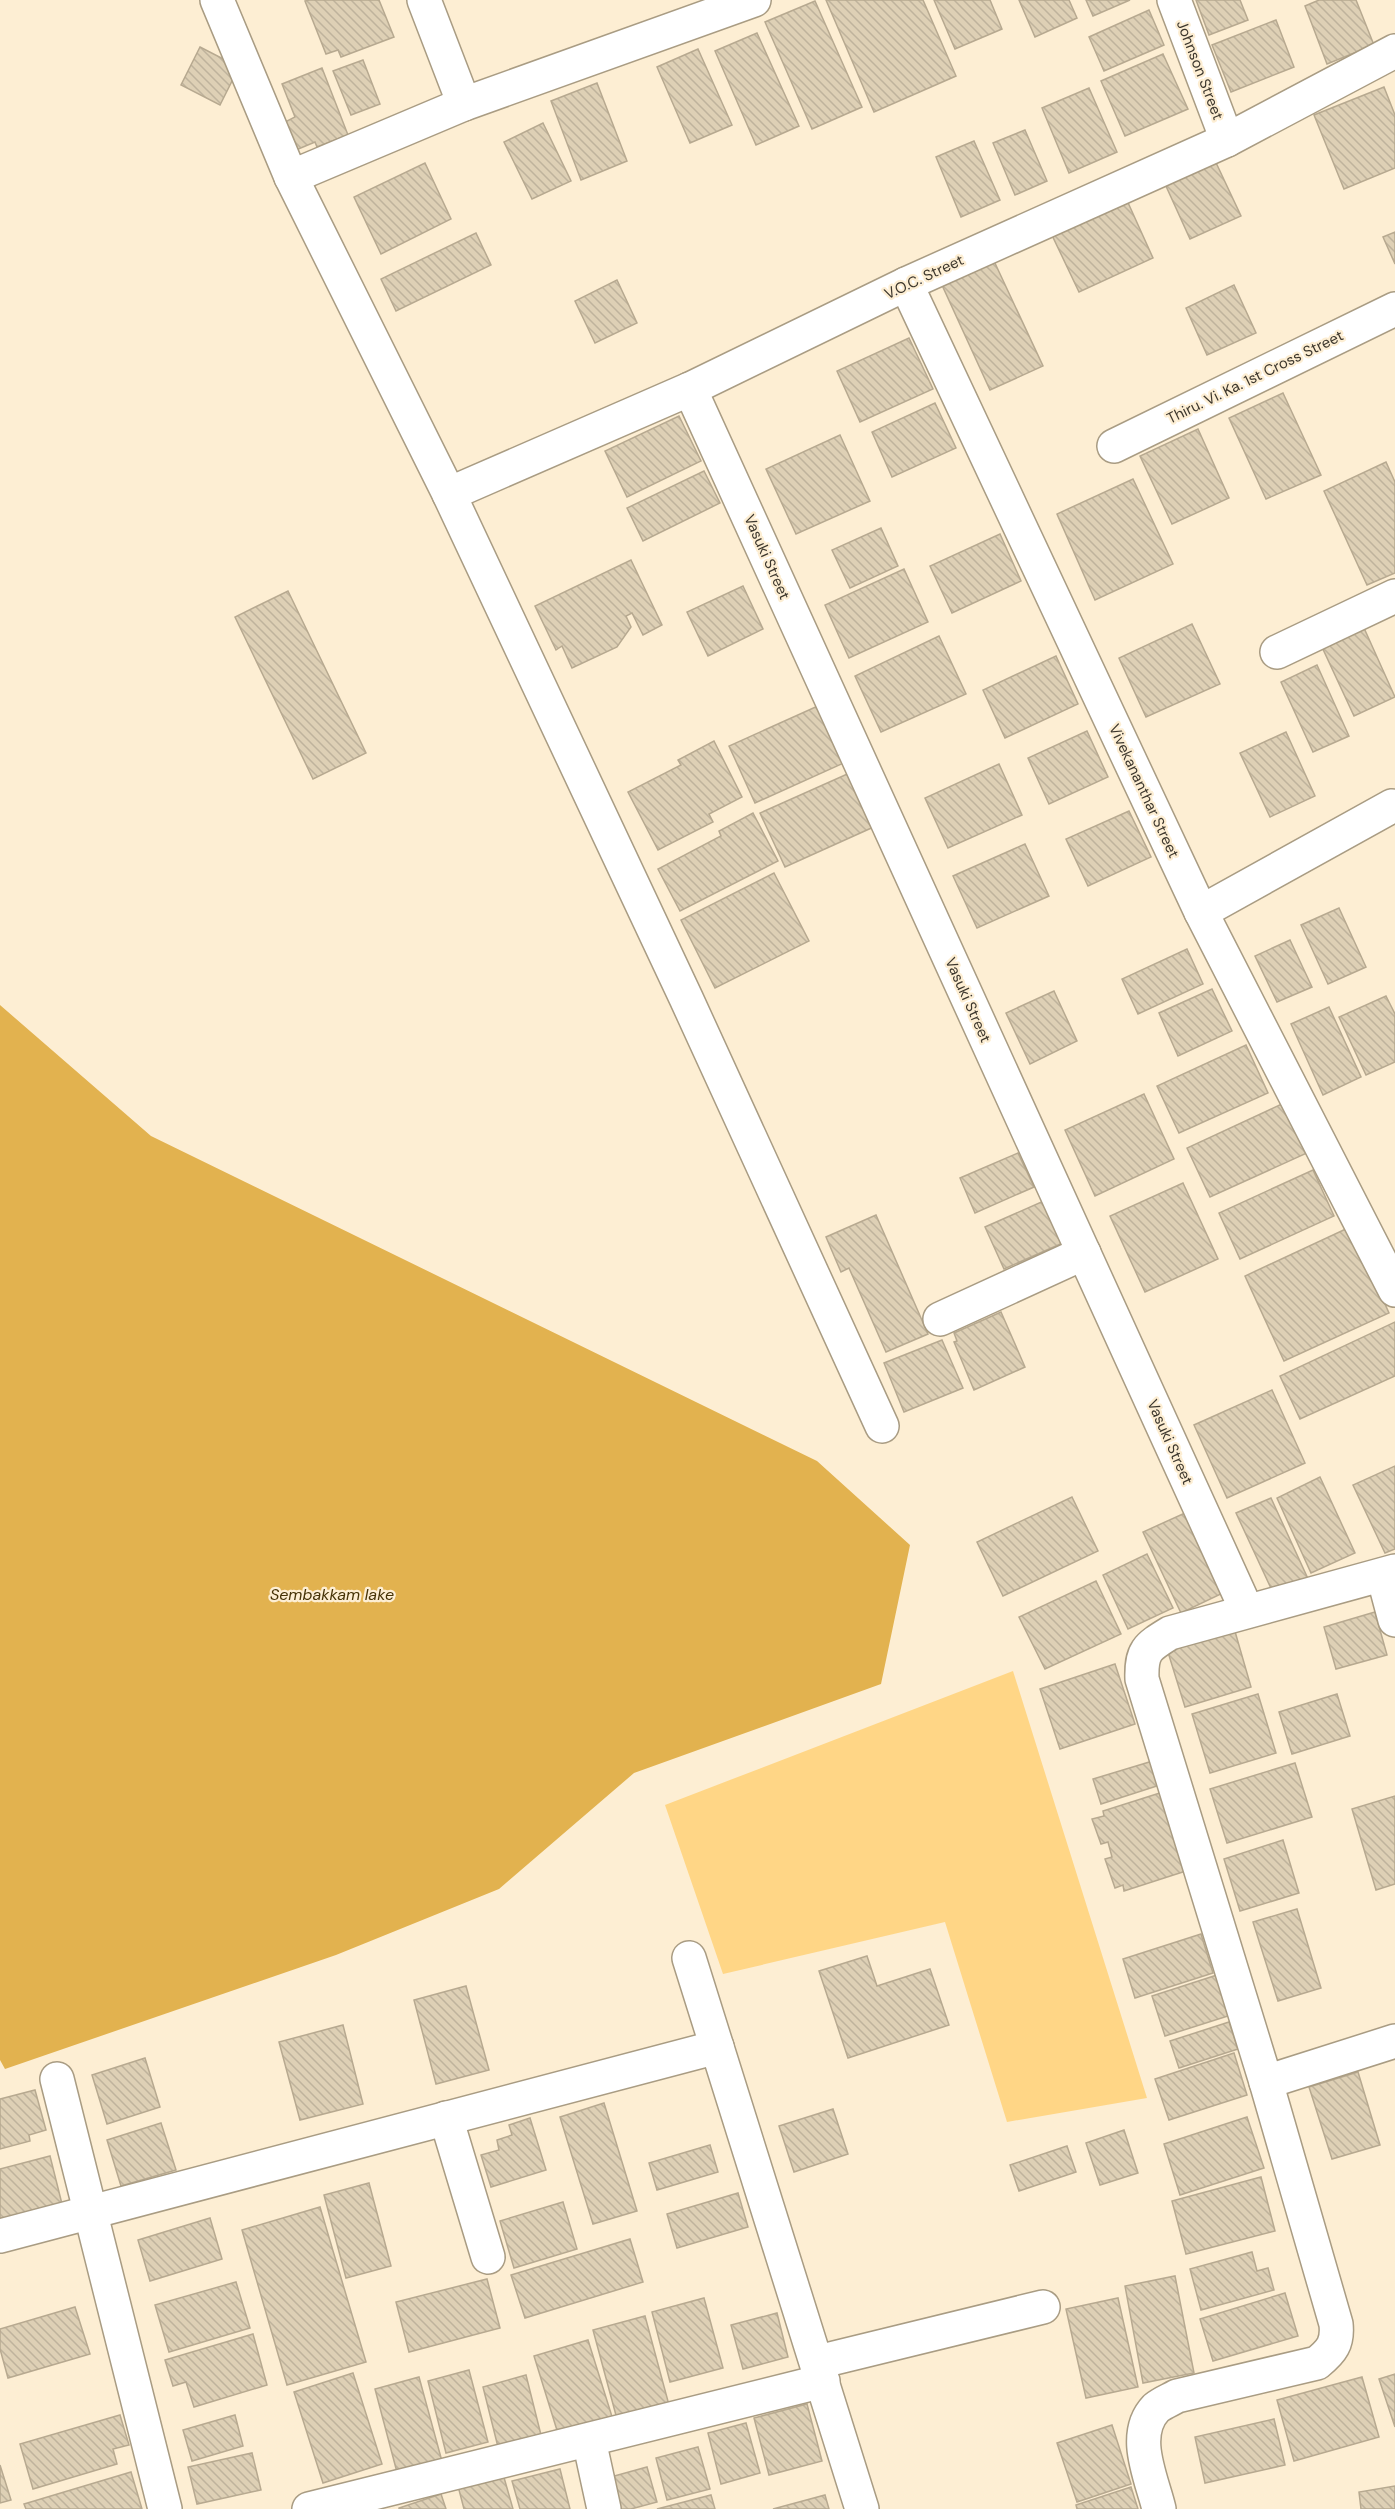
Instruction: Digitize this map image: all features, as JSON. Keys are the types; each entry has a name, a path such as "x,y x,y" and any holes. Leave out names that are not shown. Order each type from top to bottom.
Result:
{"street":[{"path":"217,0 291,177 449,494 691,1009 882,1426"},
{"path":"424,0 464,105"},
{"path":"291,177 464,105 754,0"},
{"name":"Johnson Street","path":"1173,0 1227,140"},
{"name":"V.O.C. Street","path":"449,494 690,389 906,284 1227,140 1395,51"},
{"name":"Vivekananthar Street","path":"906,284 1201,912 1395,1290"},
{"name":"Thiru. Vi. Ka. 1st Cross Street","path":"1114,446 1395,309"},
{"name":"Vasuki Street","path":"690,389 1246,1611"},
{"path":"1277,652 1395,596"},
{"path":"1201,912 1392,806"},
{"path":"940,1319 1084,1253"},
{"path":"1159,2509 1144,2451 1144,2433 1149,2417 1158,2406 1177,2396 1317,2363 1333,2349 1338,2337 1266,2082 1142,1678 1142,1660 1152,1644 1170,1633 1389,1573 1395,1620"},
{"path":"689,1958 862,2509"},
{"path":"1266,2082 1395,2041"},
{"path":"0,2236 717,2047"},
{"path":"57,2079 165,2509"},
{"path":"446,2118 488,2257"},
{"path":"309,2509 589,2440 1043,2307"},
{"path":"589,2440 604,2509"}],"shaded area":[{"path":"1013,1671 1147,2098 1007,2122 945,1922 723,1974 665,1805"}],"water":[{"name":"Sembakkam lake","path":"0,1005 151,1136 817,1461 910,1545 881,1684 634,1773 499,1889 336,1955 5,2069 0,2060"}],"building":[{"path":"379,0 394,37 341,57 338,50 326,54 305,1"},
{"path":"826,0 923,0 956,76 874,112"},
{"path":"934,0 990,0 1002,29 955,49"},
{"path":"1019,0 1069,0 1077,18 1035,37"},
{"path":"1086,0 1130,0 1093,16"},
{"path":"1196,0 1240,0 1248,20 1209,35"},
{"path":"1319,0 1356,0 1374,45 1327,64 1305,6"},
{"path":"815,1 862,107 812,129 765,22"},
{"path":"1149,10 1164,45 1104,71 1089,37"},
{"path":"1276,20 1294,67 1231,92 1212,45"},
{"path":"757,33 799,126 756,145 715,51"},
{"path":"200,47 239,67 220,105 181,85"},
{"path":"698,49 732,125 690,143 657,67"},
{"path":"1163,54 1188,109 1125,136 1101,81"},
{"path":"363,60 380,104 351,115 333,71"},
{"path":"322,68 348,135 317,147 315,142 296,150 285,122 295,117 282,84"},
{"path":"597,83 627,161 581,180 551,101"},
{"path":"1384,87 1395,115 1395,168 1344,189 1314,115"},
{"path":"1089,88 1117,152 1069,173 1042,108"},
{"path":"543,123 571,181 532,199 504,142"},
{"path":"1025,130 1047,181 1015,195 993,143"},
{"path":"974,141 1000,200 961,217 936,157"},
{"path":"1211,152 1241,216 1190,239 1161,175"},
{"path":"425,163 451,219 381,254 354,197"},
{"path":"1125,196 1153,258 1079,292 1050,231"},
{"path":"1395,232 1395,264 1383,237"},
{"path":"476,233 491,265 396,311 381,279"},
{"path":"994,261 1043,366 990,390 942,285"},
{"path":"617,280 637,323 595,343 575,301"},
{"path":"1234,285 1256,333 1207,355 1186,308"},
{"path":"909,338 933,389 860,422 837,371"},
{"path":"1283,393 1321,475 1266,499 1229,418"},
{"path":"935,403 956,448 892,477 872,432"},
{"path":"679,416 701,461 627,497 605,451"},
{"path":"1198,429 1229,498 1172,524 1140,456"},
{"path":"840,435 870,501 796,534 766,469"},
{"path":"1386,462 1395,482 1395,573 1367,585 1324,491"},
{"path":"704,471 720,503 643,541 627,508"},
{"path":"1133,479 1173,564 1095,600 1057,514"},
{"path":"881,528 898,566 850,588 832,550"},
{"path":"1000,534 1021,581 952,613 930,566"},
{"path":"631,560 662,625 643,635 632,613 626,616 631,627 617,647 572,668 562,646 556,650 535,606"},
{"path":"904,569 928,622 849,658 825,605"},
{"path":"743,586 763,629 708,656 687,612"},
{"path":"288,591 366,753 313,779 235,617"},
{"path":"1192,624 1220,684 1146,717 1119,658"},
{"path":"1364,628 1395,697 1354,716 1322,647"},
{"path":"939,636 966,694 881,732 855,676"},
{"path":"1056,656 1078,704 1005,738 983,690"},
{"path":"1317,665 1349,736 1313,752 1281,682"},
{"path":"820,705 846,762 755,803 729,746"},
{"path":"1087,731 1108,777 1049,804 1028,758"},
{"path":"1286,732 1315,796 1270,817 1240,753"},
{"path":"714,741 742,797 709,814 713,822 658,850 628,792 681,765 678,760"},
{"path":"999,764 1022,815 948,848 925,798"},
{"path":"854,771 878,825 785,867 760,813"},
{"path":"1129,811 1151,857 1088,886 1066,839"},
{"path":"753,813 778,861 680,911 658,869 721,836 719,831"},
{"path":"1025,844 1049,896 977,928 953,876"},
{"path":"774,873 809,941 715,988 681,920"},
{"path":"1339,908 1366,967 1328,984 1301,925"},
{"path":"1290,940 1312,987 1277,1002 1255,956"},
{"path":"1187,949 1203,984 1138,1014 1122,979"},
{"path":"1212,989 1232,1031 1178,1056 1159,1013"},
{"path":"1054,991 1077,1041 1030,1064 1006,1013"},
{"path":"1386,996 1395,1014 1395,1062 1366,1075 1339,1017"},
{"path":"1329,1007 1361,1077 1323,1095 1291,1024"},
{"path":"1246,1045 1268,1093 1179,1133 1157,1086"},
{"path":"1144,1094 1174,1159 1095,1196 1065,1130"},
{"path":"1284,1103 1307,1153 1210,1197 1187,1148"},
{"path":"1018,1153 1034,1187 975,1213 960,1178"},
{"path":"1313,1170 1334,1216 1240,1259 1219,1213"},
{"path":"1183,1183 1218,1259 1145,1292 1110,1216"},
{"path":"1046,1200 1065,1242 1004,1269 985,1227"},
{"path":"876,1215 928,1334 886,1352 849,1268 841,1272 826,1237"},
{"path":"1350,1227 1389,1313 1284,1361 1245,1276"},
{"path":"1001,1312 1025,1367 974,1390 954,1342 957,1341 954,1333"},
{"path":"1395,1322 1395,1376 1300,1419 1280,1376"},
{"path":"942,1340 963,1388 904,1412 884,1363"},
{"path":"1272,1390 1305,1463 1227,1498 1194,1425"},
{"path":"1395,1466 1395,1549 1385,1553 1353,1485"},
{"path":"1320,1477 1355,1553 1311,1573 1277,1498"},
{"path":"1072,1497 1098,1551 1003,1596 977,1542"},
{"path":"1271,1498 1309,1581 1275,1597 1236,1513"},
{"path":"1185,1513 1223,1593 1181,1613 1143,1532"},
{"path":"1147,1554 1173,1608 1128,1629 1103,1575"},
{"path":"1096,1581 1121,1634 1045,1669 1019,1617"},
{"path":"1375,1612 1387,1655 1336,1669 1324,1627"},
{"path":"1234,1628 1251,1687 1185,1707 1167,1649"},
{"path":"1115,1664 1135,1724 1060,1749 1040,1689"},
{"path":"1258,1694 1276,1753 1210,1773 1192,1714"},
{"path":"1337,1694 1350,1736 1292,1754 1279,1712"},
{"path":"1156,1760 1163,1784 1101,1804 1093,1779"},
{"path":"1295,1763 1312,1817 1227,1843 1210,1789"},
{"path":"1163,1792 1189,1870 1124,1891 1123,1885 1115,1888 1105,1859 1112,1857 1108,1842 1101,1844 1092,1819 1104,1816 1103,1811"},
{"path":"1395,1796 1395,1884 1376,1890 1352,1809"},
{"path":"1283,1840 1299,1893 1240,1911 1224,1859"},
{"path":"1297,1909 1321,1988 1278,2001 1253,1922"},
{"path":"1201,1934 1213,1973 1135,1998 1123,1959"},
{"path":"867,1956 877,1986 930,1969 949,2025 848,2058 819,1971"},
{"path":"1217,1975 1231,2015 1165,2036 1152,1996"},
{"path":"466,1986 489,2070 436,2084 414,2000"},
{"path":"1229,2022 1238,2049 1179,2068 1170,2041"},
{"path":"343,2025 363,2104 300,2120 279,2042"},
{"path":"1234,2053 1247,2095 1169,2120 1155,2079"},
{"path":"145,2058 160,2107 107,2124 92,2075"},
{"path":"1358,2072 1380,2145 1332,2159 1309,2087"},
{"path":"35,2090 46,2130 29,2135 30,2141 0,2149 0,2099"},
{"path":"604,2103 637,2211 593,2224 560,2117"},
{"path":"833,2109 848,2154 794,2172 779,2126"},
{"path":"1247,2117 1264,2168 1180,2195 1164,2144"},
{"path":"530,2118 546,2170 491,2187 481,2155 499,2150 497,2140 512,2135 509,2125"},
{"path":"161,2123 176,2170 121,2186 107,2140"},
{"path":"1124,2130 1138,2173 1100,2185 1086,2143"},
{"path":"710,2145 718,2172 657,2190 649,2163"},
{"path":"1067,2146 1076,2172 1019,2191 1010,2165"},
{"path":"50,2156 62,2204 0,2221 0,2169"},
{"path":"1261,2177 1275,2231 1186,2254 1172,2201"},
{"path":"369,2183 391,2266 346,2278 324,2195"},
{"path":"738,2193 748,2227 677,2248 667,2214"},
{"path":"563,2202 577,2249 514,2268 500,2221"},
{"path":"320,2207 366,2362 287,2385 242,2230"},
{"path":"210,2218 222,2259 150,2281 138,2240"},
{"path":"630,2239 643,2282 525,2318 511,2275"},
{"path":"1252,2252 1257,2271 1268,2268 1274,2290 1201,2310 1190,2269"},
{"path":"1175,2276 1194,2373 1143,2383 1125,2286"},
{"path":"487,2279 500,2328 409,2352 396,2302"},
{"path":"236,2282 250,2328 169,2352 155,2305"},
{"path":"1285,2293 1298,2336 1213,2361 1200,2319"},
{"path":"704,2298 723,2368 670,2382 652,2312"},
{"path":"1118,2298 1138,2387 1086,2398 1066,2309"},
{"path":"75,2307 90,2354 8,2378 0,2349 0,2329"},
{"path":"777,2313 788,2357 743,2369 731,2325"},
{"path":"645,2316 669,2405 617,2419 593,2330"},
{"path":"253,2334 267,2385 194,2407 186,2382 173,2386 165,2360"},
{"path":"588,2340 614,2423 560,2440 534,2356"},
{"path":"469,2370 488,2442 446,2453 428,2381"},
{"path":"353,2373 382,2464 323,2483 294,2392"},
{"path":"1395,2374 1395,2427 1379,2379"},
{"path":"526,2375 541,2435 498,2447 483,2387"},
{"path":"419,2377 443,2465 398,2476 375,2389"},
{"path":"1362,2377 1379,2437 1294,2461 1277,2400"},
{"path":"807,2404 822,2461 769,2475 754,2418"},
{"path":"120,2415 129,2445 113,2449 117,2464 33,2489 20,2444"},
{"path":"235,2415 243,2446 192,2461 183,2430"},
{"path":"1274,2419 1285,2465 1205,2483 1195,2437"},
{"path":"746,2423 760,2473 721,2484 708,2433"},
{"path":"1112,2425 1131,2484 1077,2502 1057,2443"},
{"path":"698,2447 710,2489 667,2500 656,2458"},
{"path":"252,2453 261,2490 197,2504 188,2467"},
{"path":"0,2465 11,2500 0,2503"},
{"path":"647,2467 657,2502 631,2509 615,2509 607,2478"},
{"path":"560,2469 570,2509 520,2509 512,2481"},
{"path":"131,2472 142,2509 26,2509 24,2504"},
{"path":"503,2474 513,2509 464,2509 458,2486"},
{"path":"1395,2486 1395,2509 1361,2509 1359,2492"},
{"path":"1131,2487 1138,2509 1077,2509 1076,2505"},
{"path":"441,2494 446,2509 399,2509 399,2508"},
{"path":"711,2495 715,2509 657,2509"},
{"path":"825,2495 829,2509 773,2509"}]}
